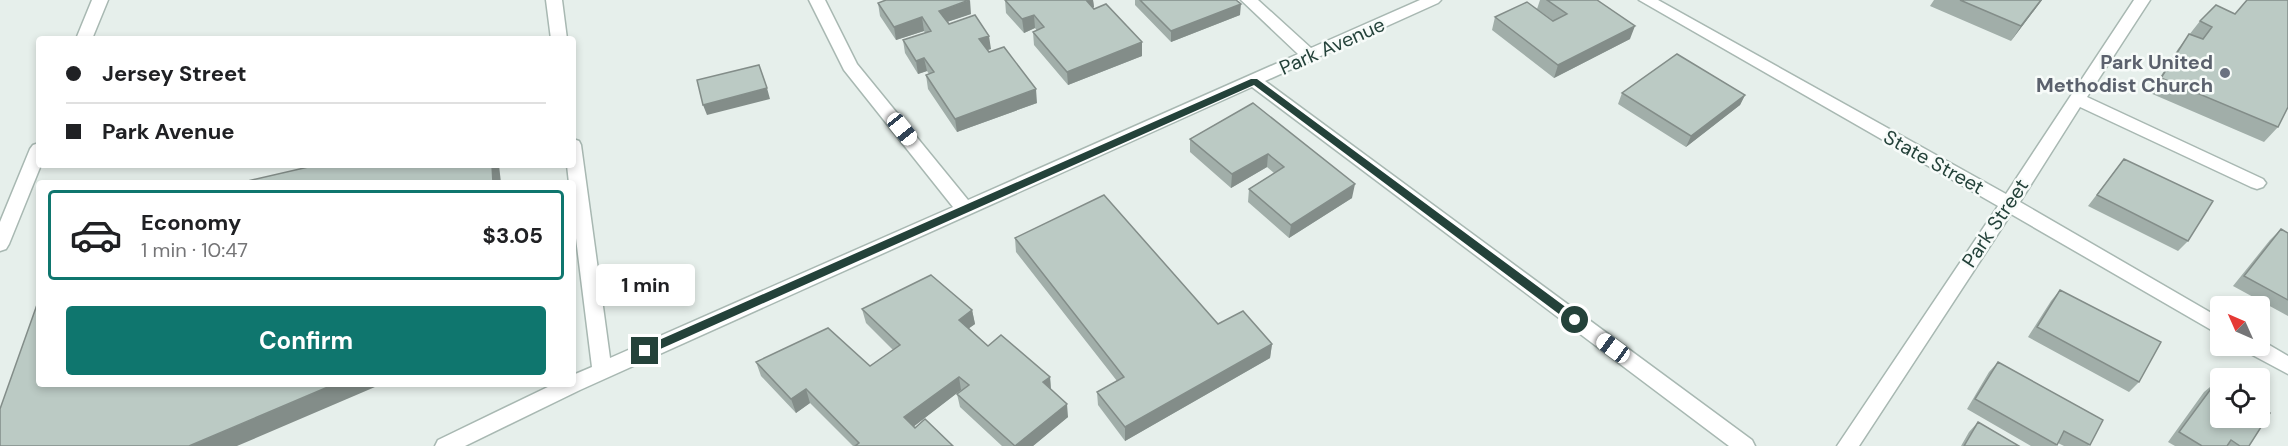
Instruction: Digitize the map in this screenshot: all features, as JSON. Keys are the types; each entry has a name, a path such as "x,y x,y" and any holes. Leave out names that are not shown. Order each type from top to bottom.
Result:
{"street":[{"path":"85,36 100,0"},
{"path":"554,0 559,36"},
{"path":"817,0 850,66 965,209"},
{"path":"1249,0 1310,56"},
{"name":"Park Avenue","path":"576,383 1433,0"},
{"name":"State Street","path":"1647,0 2009,204 2210,321"},
{"name":"Park Street","path":"1847,446 2142,0"},
{"path":"1254,81 1745,446"},
{"path":"2077,99 2257,183"},
{"path":"0,244 36,156"},
{"path":"576,168 602,370"},
{"path":"2270,356 2288,366"},
{"name":"Park Avenue","path":"445,446 567,387"}],"building":[{"path":"886,0 969,0 939,11 949,24 975,15 989,36 979,39 989,52 1004,47 1036,89 955,119 926,75 934,72 924,58 916,61 903,40 931,31 922,17 894,27 878,3"},
{"path":"1005,0 1086,0 1094,9 1106,4 1142,42 1067,72 1033,32 1044,27 1034,15 1022,19"},
{"path":"1140,0 1236,0 1241,4 1171,31"},
{"path":"1547,0 1597,0 1635,26 1558,65 1495,17 1527,2 1553,21 1567,14"},
{"path":"1960,0 2041,0 2021,26"},
{"name":"Park United Methodist Church","path":"2247,0 2288,0 2288,107 2278,127 2161,78 2189,34 2203,39 2212,27 2200,21 2216,5 2235,14"},
{"path":"1677,54 1745,95 1691,136 1622,93"},
{"path":"759,65 767,88 703,105 697,80"},
{"path":"1253,103 1355,184 1291,225 1249,189 1284,167 1268,154 1232,174 1190,139"},
{"path":"2124,159 2213,201 2188,241 2097,195"},
{"path":"304,168 492,168 493,180 252,180"},
{"path":"1104,195 1218,324 1243,311 1272,344 1125,427 1097,392 1124,377 1015,238"},
{"path":"2281,229 2288,233 2288,300 2244,276"},
{"path":"931,275 972,310 959,320 988,346 1001,335 1050,377 1043,382 1067,404 1015,446 957,394 969,385 959,377 904,417 915,428 925,419 953,446 855,446 859,443 806,389 791,399 756,362 828,328 870,366 900,345 862,309"},
{"path":"2060,290 2161,342 2139,382 2037,327"},
{"path":"36,307 36,387 328,387 189,446 0,446 0,409"},
{"path":"1998,362 2103,420 2090,445 2064,431 2057,445 1975,399"},
{"path":"2210,390 2210,428 2260,428 2249,446 2240,446 2231,440 2227,446 2202,446 2179,432"},
{"path":"1978,422 2019,446 1964,446"}],"place":[{"name":"Park United Methodist Church","path":"2225,73"}],"route":[{"path":"645,351 1254,81 1575,320"}]}
